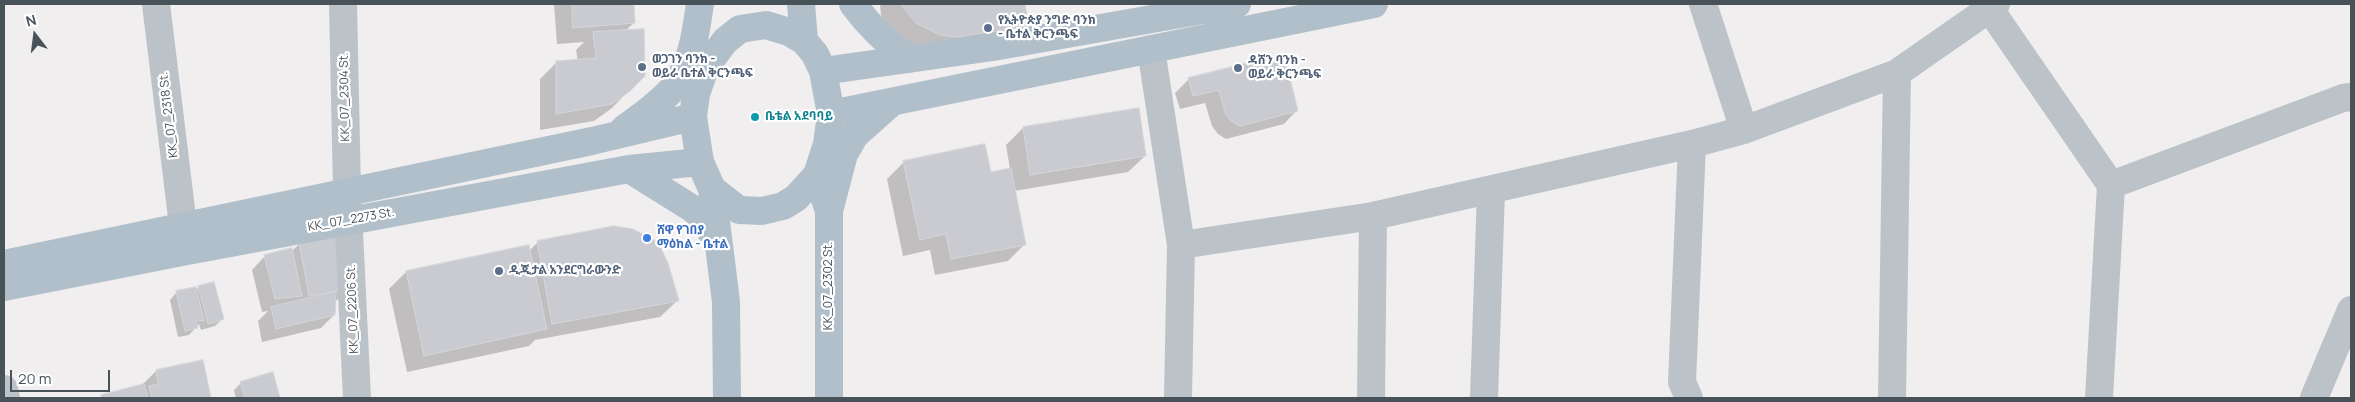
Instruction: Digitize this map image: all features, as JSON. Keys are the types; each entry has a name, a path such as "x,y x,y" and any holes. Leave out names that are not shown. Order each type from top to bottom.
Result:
{"main road":[{"path":"702,4 705,68"},
{"path":"616,135 673,88 680,77 696,33 702,4"},
{"path":"801,4 804,41"},
{"path":"854,4 865,20 886,42 909,59"},
{"path":"823,71 909,59 1160,11 1237,4"},
{"path":"831,114 946,89 1374,4"},
{"path":"712,189 739,210 762,211 783,206 796,198 817,175 828,144 831,114 823,71 815,54 804,41 789,32 766,25 740,29 726,41 705,68 696,94 693,117 700,162 712,189 726,302 727,398"},
{"path":"829,211 844,154 855,135 893,102"},
{"path":"616,135 693,117"},
{"name":"KK_07_2273 St.","path":"4,287 184,238 347,190 616,135"},
{"name":"KK_07_2273 St.","path":"4,264 184,238 350,221 629,169 700,162"},
{"path":"629,169 693,209 720,245"},
{"name":"KK_07_2302 St.","path":"817,175 829,211 829,398"}],"street":[{"name":"KK_07_2318 St.","path":"156,4 184,238"},
{"name":"KK_07_2304 St.","path":"343,4 347,190 350,221"},
{"path":"1704,4 1744,130"},
{"path":"1181,245 1373,216 1491,191 1744,130 1897,73 1992,6 2112,185 2099,398"},
{"path":"1151,49 1181,245 1178,398"},
{"path":"1892,398 1897,73"},
{"path":"2112,185 2343,98 2351,97"},
{"path":"1689,398 1682,382 1692,144"},
{"path":"1484,398 1491,191"},
{"path":"1371,398 1373,216"},
{"name":"KK_07_2206 St.","path":"350,221 357,398"},
{"path":"2314,398 2351,310"},
{"path":"4,389 6,398"}],"building":[{"path":"572,4 634,4 635,23 573,28"},
{"path":"901,4 1025,4 1029,26 956,37 940,35 916,23"},
{"path":"644,29 645,76 630,91 612,104 556,114 556,61 596,58 593,32"},
{"path":"1284,54 1298,111 1240,126 1231,121 1225,113 1219,90 1193,96 1188,78"},
{"path":"1139,108 1146,156 1030,175 1023,127"},
{"path":"985,144 991,172 1011,168 1026,245 951,259 946,234 920,240 903,161"},
{"path":"614,226 633,229 658,242 668,263 679,301 552,324 537,241"},
{"path":"339,234 349,289 309,296 299,242"},
{"path":"529,245 547,329 424,356 406,271"},
{"path":"292,248 302,296 275,299 264,255"},
{"path":"214,282 224,319 208,324 198,286"},
{"path":"196,287 204,321 196,320 198,328 185,331 176,291"},
{"path":"336,292 335,315 276,329 271,307"},
{"path":"203,360 211,398 152,398 149,386 158,384 156,370"},
{"path":"273,372 280,398 245,398 240,382"},
{"path":"144,384 148,398 102,398 101,395"}],"place":[{"name":"የኢትዮጵያ ንግድ ባንክ - ቤተል ቅርንጫፍ","path":"988,28"},
{"name":"ወጋገን ባንክ - ወይራ ቤተል ቅርንጫፍ","path":"642,67"},
{"name":"ዳሸን ባንክ - ወይራ ቅርንጫፍ","path":"1238,68"},
{"name":"ቤቴል አደባባይ","path":"755,117"},
{"name":"ሸዋ የገበያ ማዕከል - ቤተል","path":"647,238"},
{"name":"ዲጂታል አንደርግራውንድ","path":"499,271"}]}
